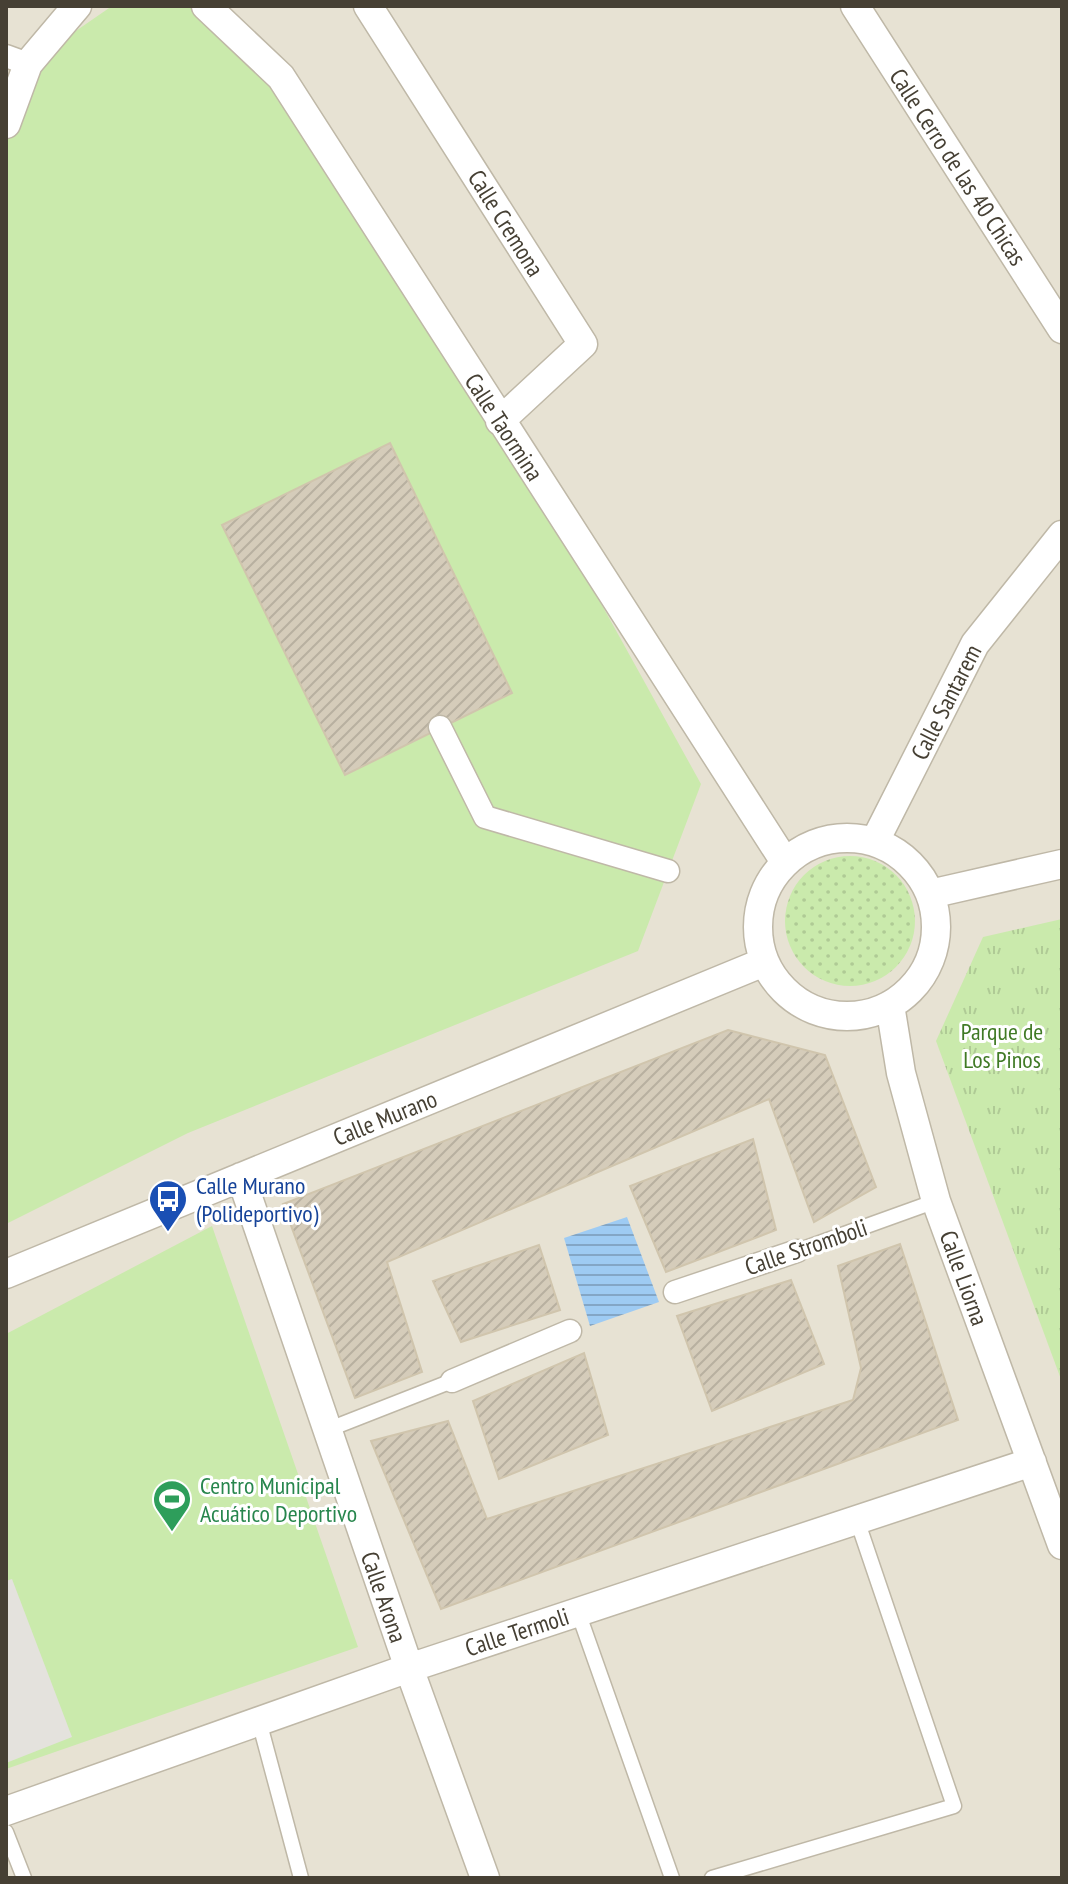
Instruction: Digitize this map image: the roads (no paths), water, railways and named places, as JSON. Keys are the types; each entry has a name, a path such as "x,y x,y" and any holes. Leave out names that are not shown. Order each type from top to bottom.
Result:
{"street":[{"path":"6,124 17,60 77,6"},
{"name":"Calle Taormina","path":"206,6 281,77 785,862"},
{"name":"Calle Cremona","path":"368,6 583,344 500,421"},
{"name":"Calle Cerro de las 40 Chicas","path":"855,6 1062,329"},
{"name":"Calle Santarem","path":"875,841 975,644 1062,535"},
{"path":"440,727 485,817 668,871"},
{"path":"851,837 875,841 899,853 917,871 930,894 936,919 934,945 926,969 911,989 890,1005 862,1015 832,1016 803,1005 780,987 764,962 757,935 758,908 768,883 785,862 804,847 827,839 851,837"},
{"path":"930,894 1062,864"},
{"name":"Calle Murano","path":"6,1274 764,962"},
{"name":"Calle Liorna","path":"890,1005 901,1073 936,1201 1062,1545"},
{"name":"Calle Arona","path":"241,1177 409,1668 485,1878"},
{"name":"Calle Stromboli","path":"675,1292 797,1251"},
{"path":"452,1381 570,1331"},
{"name":"Calle Termoli","path":"6,1811 409,1668 1032,1462"}],"lane":[{"name":"Calle Stromboli","path":"797,1251 936,1201"},
{"path":"327,1430 452,1381"},
{"path":"712,1878 954,1806 857,1520"},
{"path":"578,1612 672,1878"},
{"path":"259,1721 301,1878"},
{"path":"6,1832 24,1878"}],"water":[{"path":"627,1217 659,1302 590,1326 564,1238"}],"place":[{"name":"Calle Murano (Polideportivo)","path":"168,1233"},
{"name":"Centro Municipal Acuático Deportivo","path":"172,1533"}],"park label":[{"name":"Parque de Los Pinos","path":"1002,1045"}]}
